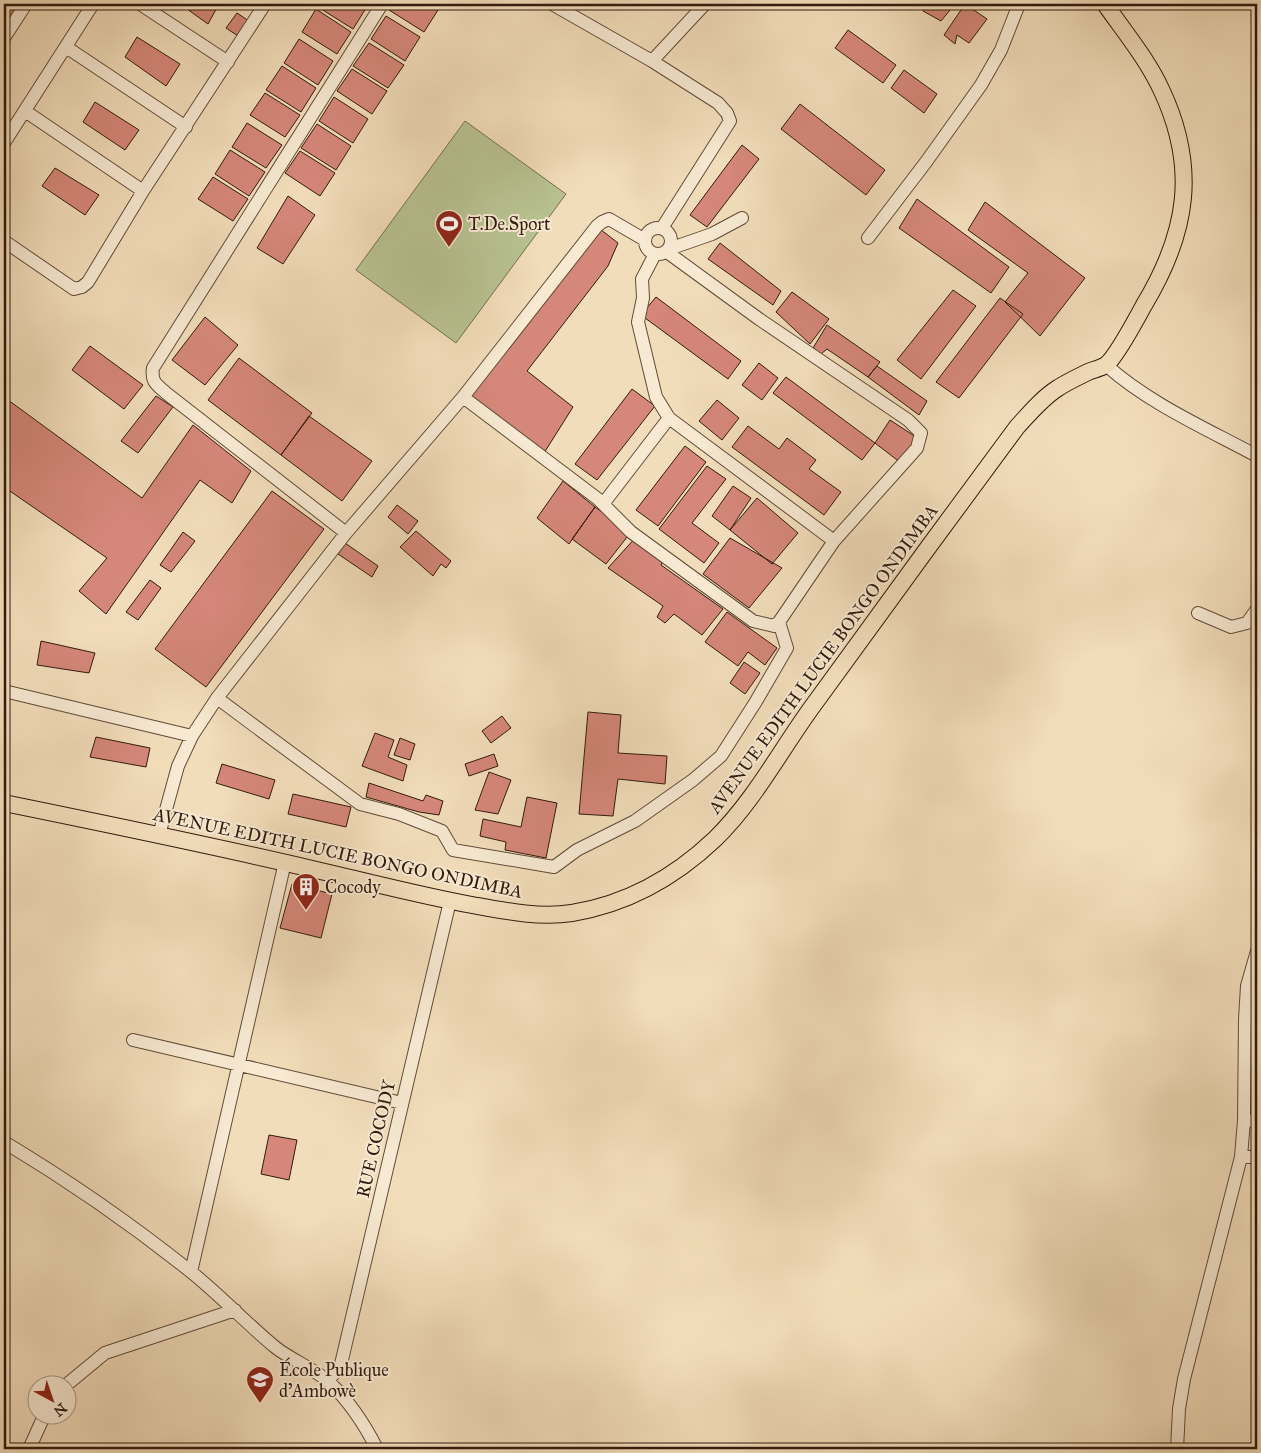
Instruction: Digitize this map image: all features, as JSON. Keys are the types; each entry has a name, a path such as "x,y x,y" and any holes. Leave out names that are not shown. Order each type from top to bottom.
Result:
{"main road":[{"path":"1105,4 1161,88 1179,136 1184,180 1183,207 1175,239 1164,267 1134,322 1106,365"},
{"name":"AVENUE EDITH LUCIE BONGO ONDIMBA","path":"4,803 159,834 450,901 514,913 570,913 607,905 646,890 681,868 734,820 803,719 1017,427 1037,405 1057,388 1106,365"}],"street":[{"path":"4,38 26,4"},
{"path":"4,143 93,4"},
{"path":"140,4 228,62"},
{"path":"4,241 74,289 82,287 88,282 143,191 265,4"},
{"path":"346,533 166,393 155,384 152,377 153,368 382,4"},
{"path":"552,4 718,103 727,113 730,121 662,228"},
{"path":"652,62 705,4"},
{"path":"868,238 926,162 981,85 1001,50 1019,4"},
{"path":"66,47 186,127"},
{"path":"25,111 143,191"},
{"path":"742,218 712,234 664,252 648,251 645,240 646,235 653,229 662,228 671,237 671,246 664,252 642,279 643,298 638,322 656,397 669,418 834,541"},
{"path":"159,834 178,766 192,736 217,698 346,533 463,397 602,222 609,219 645,240"},
{"path":"463,397 598,499 632,532 753,621 774,626 779,622 834,541 917,448 921,433 908,420 664,252"},
{"path":"1106,365 1141,393 1257,456"},
{"path":"603,504 669,418"},
{"path":"1198,613 1231,627 1247,623 1257,609"},
{"path":"217,698 360,804 399,814 442,831 453,850 554,867 577,850 635,821 693,780 721,756 787,648 779,622"},
{"path":"4,690 192,736"},
{"path":"191,1272 285,862"},
{"name":"RUE COCODY","path":"328,1381 341,1364 450,901"},
{"path":"1177,1449 1179,1408 1184,1378 1241,1157 1251,1019 1247,986 1257,951"},
{"path":"133,1040 402,1102"},
{"path":"1244,1120 1257,1121"},
{"path":"4,1142 56,1173 88,1195 191,1272 275,1347 328,1381 362,1424 377,1449"},
{"path":"1241,1157 1257,1157"},
{"path":"77,1376 105,1353 235,1310"},
{"path":"30,1447 39,1426"}],"green space":[{"path":"465,121 566,194 456,343 356,270"}],"building":[{"path":"4,4 22,4 7,26 4,24"},
{"path":"180,4 219,4 208,24"},
{"path":"320,4 368,5 353,29 318,7"},
{"path":"393,4 428,4 438,10 424,32 389,10"},
{"path":"928,4 955,4 941,21 923,11"},
{"path":"965,4 987,19 969,43 957,35 955,44 944,35"},
{"path":"316,9 351,32 337,54 302,32"},
{"path":"237,13 249,21 238,36 226,28"},
{"path":"386,16 420,37 405,61 371,39"},
{"path":"848,30 896,65 883,83 835,48"},
{"path":"137,37 180,64 166,86 125,57"},
{"path":"299,39 333,61 318,85 284,63"},
{"path":"369,43 404,65 388,88 353,66"},
{"path":"282,66 316,88 301,112 266,90"},
{"path":"352,69 387,91 372,114 337,91"},
{"path":"904,70 937,94 924,113 891,88"},
{"path":"265,93 300,115 285,137 250,115"},
{"path":"334,97 368,119 353,143 319,121"},
{"path":"95,102 139,130 125,150 83,122"},
{"path":"800,104 885,170 866,195 781,129"},
{"path":"247,123 282,145 266,168 232,147"},
{"path":"317,124 351,146 336,170 301,148"},
{"path":"742,145 759,159 707,227 690,215"},
{"path":"230,150 265,172 249,196 215,174"},
{"path":"300,151 335,173 320,196 285,173"},
{"path":"55,168 99,195 85,215 42,186"},
{"path":"213,177 248,199 233,221 198,199"},
{"path":"288,196 315,215 283,264 257,248"},
{"path":"917,199 1009,267 991,293 899,228"},
{"path":"985,202 1085,278 1040,336 1005,302 1028,273 968,230"},
{"path":"600,229 618,243 608,266 527,371 573,407 544,453 467,400"},
{"path":"720,243 781,291 773,305 708,259"},
{"path":"953,290 976,306 921,379 897,360"},
{"path":"792,292 829,319 810,344 776,312"},
{"path":"656,297 741,361 728,379 641,315"},
{"path":"1000,298 1023,314 959,398 936,382"},
{"path":"205,317 238,345 205,385 172,360"},
{"path":"827,325 880,362 868,377 827,349 821,354 813,348"},
{"path":"90,346 143,385 124,409 72,370"},
{"path":"239,358 312,413 281,455 208,400"},
{"path":"759,363 778,378 762,400 742,385"},
{"path":"877,366 927,401 919,415 868,377"},
{"path":"786,377 875,443 862,460 773,393"},
{"path":"632,389 655,406 597,480 575,464"},
{"path":"156,396 173,407 138,453 121,441"},
{"path":"4,397 142,498 193,425 251,471 232,503 200,480 106,614 79,591 107,558 4,487"},
{"path":"717,400 739,418 722,440 699,421"},
{"path":"309,416 372,461 342,501 281,455"},
{"path":"890,420 919,439 901,463 875,443"},
{"path":"748,426 779,449 787,438 816,460 809,469 841,492 824,515 732,447"},
{"path":"685,446 706,462 658,526 636,510"},
{"path":"707,466 726,479 692,523 719,543 704,563 659,529"},
{"path":"563,481 595,507 569,544 537,518"},
{"path":"733,486 751,498 730,530 712,516"},
{"path":"272,491 324,529 206,687 155,649"},
{"path":"757,498 798,533 772,564 730,530"},
{"path":"397,505 418,521 408,534 388,517"},
{"path":"595,507 631,532 606,564 572,539"},
{"path":"416,531 451,561 446,568 441,564 433,576 400,547"},
{"path":"183,532 195,541 171,572 160,565"},
{"path":"637,536 665,557 661,565 723,609 702,635 674,614 665,623 657,617 663,606 608,568"},
{"path":"730,538 782,568 749,608 703,574"},
{"path":"345,543 378,566 372,577 338,554"},
{"path":"150,580 161,588 138,620 126,612"},
{"path":"727,612 777,648 765,665 748,652 738,666 705,642"},
{"path":"41,641 95,653 89,673 37,665"},
{"path":"744,662 760,673 745,694 730,683"},
{"path":"588,712 621,715 618,753 667,756 665,784 618,779 613,816 579,814"},
{"path":"502,716 511,728 491,743 482,731"},
{"path":"4,717 8,718 4,731"},
{"path":"375,733 394,740 388,757 407,765 403,781 362,766"},
{"path":"96,737 150,748 146,767 90,757"},
{"path":"400,738 415,744 410,760 394,755"},
{"path":"494,754 498,766 469,776 465,764"},
{"path":"222,764 275,780 269,799 216,783"},
{"path":"489,772 511,780 498,814 475,810"},
{"path":"369,783 423,801 426,795 443,801 439,815 419,812 366,797"},
{"path":"293,794 351,807 346,827 288,814"},
{"path":"527,797 557,803 546,858 505,850 506,842 480,836 483,819 521,827"},
{"name":"Cocody","path":"292,884 332,894 321,938 280,928"},
{"path":"269,1135 297,1140 289,1180 261,1174"}],"place":[{"name":"T.De.Sport","path":"449,248"},
{"name":"Cocody","path":"306,911"},
{"name":"École Publique d’Ambowè","path":"260,1404"}]}
